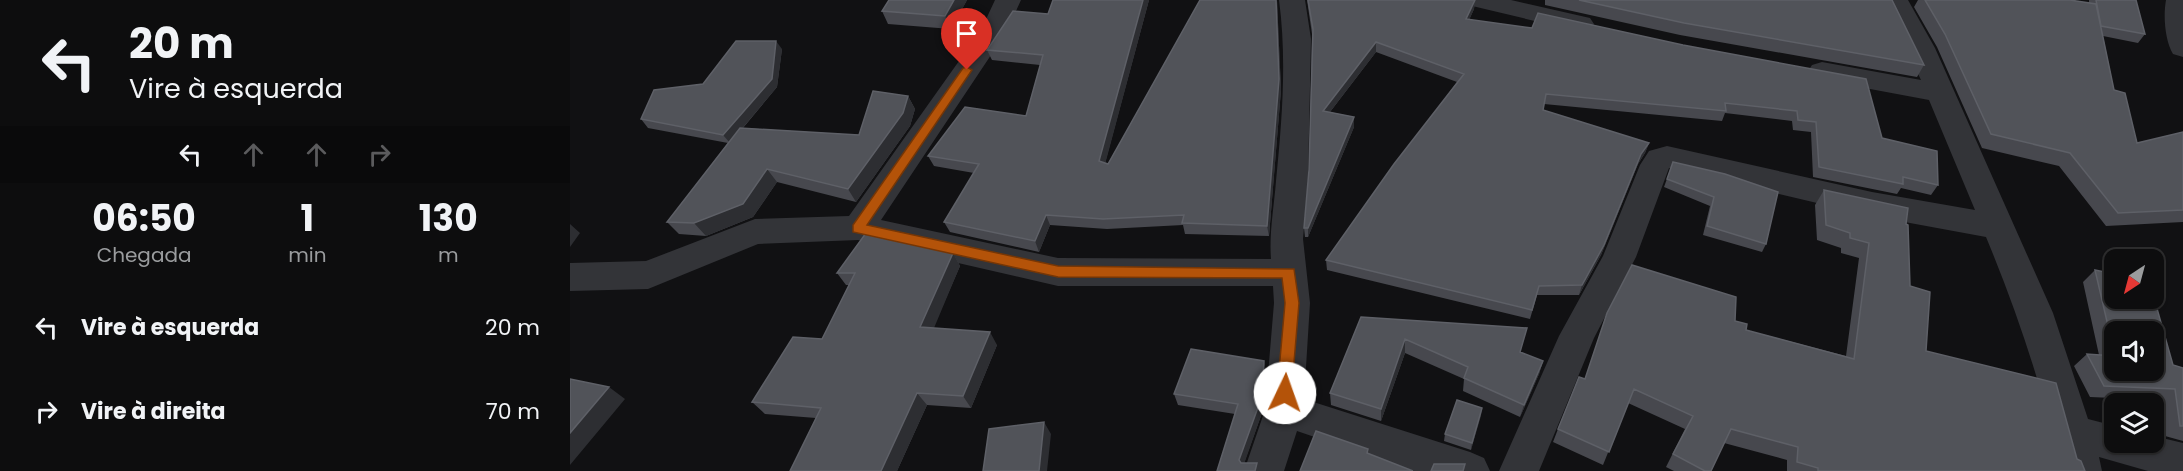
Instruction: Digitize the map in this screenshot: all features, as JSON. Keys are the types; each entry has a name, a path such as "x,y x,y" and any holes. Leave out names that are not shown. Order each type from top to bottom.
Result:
{"street":[{"path":"858,228 994,31 1008,0"},
{"path":"1264,471 1284,411 1292,303 1286,239 1298,39 1292,0"},
{"path":"1477,0 1610,30"},
{"path":"1895,0 1921,48 2035,313 2064,398 2082,471"},
{"path":"2179,0 2177,11 2183,48"},
{"path":"1793,66 1941,93"},
{"path":"1519,471 1577,336 1619,257 1655,165 1660,159 1667,157 1872,204 1998,227"},
{"path":"570,277 648,275 755,232 858,228 1058,272 1289,273"},
{"path":"1284,411 1470,471"},
{"path":"2072,432 2183,462"}],"building":[{"path":"889,0 954,0 945,16 882,11"},
{"path":"1053,0 1143,0 1099,161 1108,164 1200,0 1276,0 1279,79 1267,226 1182,223 1184,215 1103,219 1046,215 1035,241 944,222 979,164 928,156 965,107 1026,116 1043,55 987,50 1013,11 1048,14"},
{"path":"1308,0 1475,0 1466,19 1532,28 1538,13 1683,45 1866,79 1882,138 1937,151 1938,185 1903,177 1903,184 1819,167 1816,122 1798,120 1797,111 1725,103 1726,111 1546,94 1543,110 1649,143 1641,154 1604,245 1582,285 1539,286 1532,310 1326,260 1394,164 1464,74 1376,42 1323,111 1354,117 1308,228 1304,228 1309,170 1313,29"},
{"path":"1579,0 1892,0 1924,65 1684,23"},
{"path":"1925,0 2070,0 2096,4 2114,90 2125,93 2137,143 2183,132 2183,210 2118,213 2070,153 1991,134 1945,34"},
{"path":"2096,0 2136,0 2145,34 2101,26"},
{"path":"736,41 776,41 772,79 723,135 641,119 654,90 703,84"},
{"path":"873,91 908,96 903,113 848,189 767,169 743,204 694,223 667,222 740,128 859,135"},
{"path":"1673,162 1725,174 1778,192 1766,244 1707,226 1714,197 1667,179"},
{"path":"1824,190 1908,208 1906,224 1908,225 1910,286 1930,292 1926,351 2056,383 2077,459 2081,461 2085,471 1818,471 1818,468 1797,462 1798,447 1731,429 1711,471 1705,471 1673,454 1693,416 1634,389 1609,452 1558,429 1579,377 1585,379 1607,313 1632,265 1736,297 1735,321 1747,324 1746,330 1854,359 1869,243 1850,238 1850,233 1826,225"},
{"path":"866,233 953,253 920,327 990,332 963,396 917,393 881,471 790,471 821,408 752,402 793,337 822,339 855,273 837,273"},
{"path":"2095,270 2104,272 2104,309"},
{"path":"2104,309 2157,309 2161,321 2107,321"},
{"path":"1361,317 1527,328 1520,352 1543,361 1524,405 1464,378 1468,367 1405,339 1381,409 1330,393"},
{"path":"2164,333 2173,365 2183,368 2183,426 2180,426 2175,389 2104,386 2087,354 2104,355 2104,381 2164,381"},
{"path":"1191,349 1264,361 1261,399 1239,460 1241,463 1257,463 1255,471 1217,471 1238,404 1174,394"},
{"path":"570,379 609,387 570,433"},
{"path":"1457,400 1482,408 1472,443 1445,434"},
{"path":"1044,422 1039,471 983,471 989,429"},
{"path":"1316,431 1368,449 1367,453 1413,471 1300,471"},
{"path":"1434,464 1465,464 1463,471 1431,471"}],"route":[{"path":"967,70 858,228 1058,272 1289,273 1292,303 1285,393"}]}
